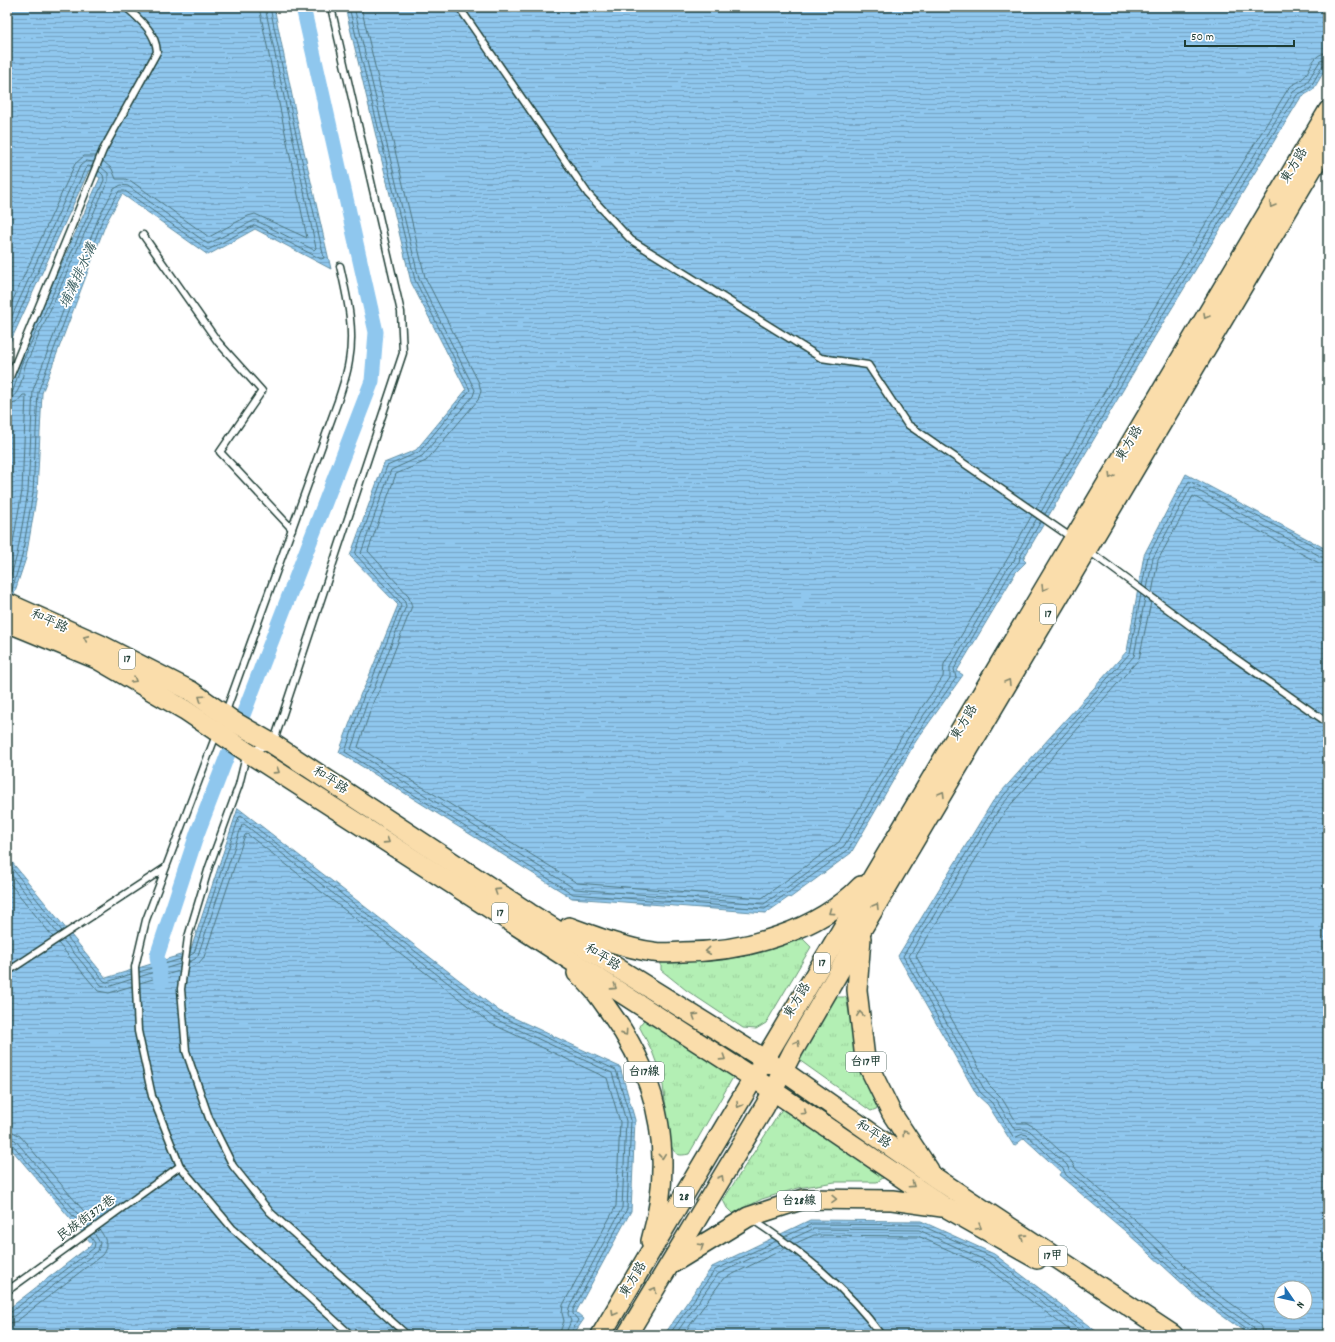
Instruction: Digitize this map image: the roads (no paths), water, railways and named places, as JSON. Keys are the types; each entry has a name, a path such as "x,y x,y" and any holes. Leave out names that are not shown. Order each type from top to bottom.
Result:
{"main road":[{"name":"東方路","path":"627,1335 765,1106 783,1070 1080,544 1328,111"},
{"name":"東方路","path":"601,1335 764,1059 880,867 1328,142"},
{"name":"和平路","path":"10,614 97,659 185,710 223,725 256,734 273,744 754,1078 945,1207 1040,1261 1154,1335"},
{"name":"和平路","path":"223,725 246,751 525,920 783,1070 934,1178 1173,1335"},
{"path":"525,920 654,953 706,952 741,947 803,927 826,915 850,898 880,867"},
{"name":"台17線","path":"525,920 590,984 629,1039 654,1099 663,1163 662,1183 654,1229 645,1262"},
{"name":"台17甲","path":"862,930 857,990 864,1059 892,1114 934,1178"},
{"name":"台28線","path":"668,1266 748,1217 804,1199 892,1200 945,1207"}],"lane":[{"path":"7,384 103,150 157,52 157,43 154,35 126,7"},
{"path":"331,7 401,312 403,353 273,744 246,751 239,785 209,867 188,937 181,989 186,1051 209,1118 233,1166 270,1212 407,1335"},
{"path":"459,7 588,194 631,240 820,358 868,365 907,424 1080,544 1212,642 1328,723"},
{"path":"143,235 218,342 262,391 220,452 292,529"},
{"path":"340,266 350,310 351,330 349,361 338,400 223,725 165,868 146,920 135,967 138,1031 152,1096 180,1166 232,1228 351,1335"},
{"path":"7,972 165,868"},
{"name":"民族街372巷","path":"7,1291 180,1166"},
{"path":"748,1217 787,1243 834,1282 868,1316 881,1335"}],"water":[{"name":"埔溝排水溝","path":"7,7 274,7 298,125 331,269 255,229 208,255 122,194 106,223 42,393 37,493 26,558 7,615 7,415 9,387 17,363 100,178 89,170 7,349"},
{"path":"345,7 1328,7 1328,65 1313,90 1301,97 1155,336 1023,559 1026,562 1016,572 957,671 963,675 916,741 851,853 790,898 789,897 766,913 572,898 339,752 361,693 398,605 350,556 384,463 416,450 466,390 411,282"},
{"path":"1186,474 1328,550 1328,1335 1249,1335 1199,1299 1125,1231 1059,1175 1061,1172 1024,1138 1014,1146 988,1105 977,1095 898,956 993,801 1127,651 1144,555"},
{"path":"238,808 499,1011 620,1067 635,1120 631,1211 576,1312 584,1319 573,1335 7,1335 7,1310 92,1244 7,1144 7,856 106,978 190,952"},
{"path":"810,1220 921,1221 994,1254 1101,1335 664,1335 712,1267"}],"waterway":[{"path":"161,982 157,956 197,834 372,381 376,332 303,7"}]}
